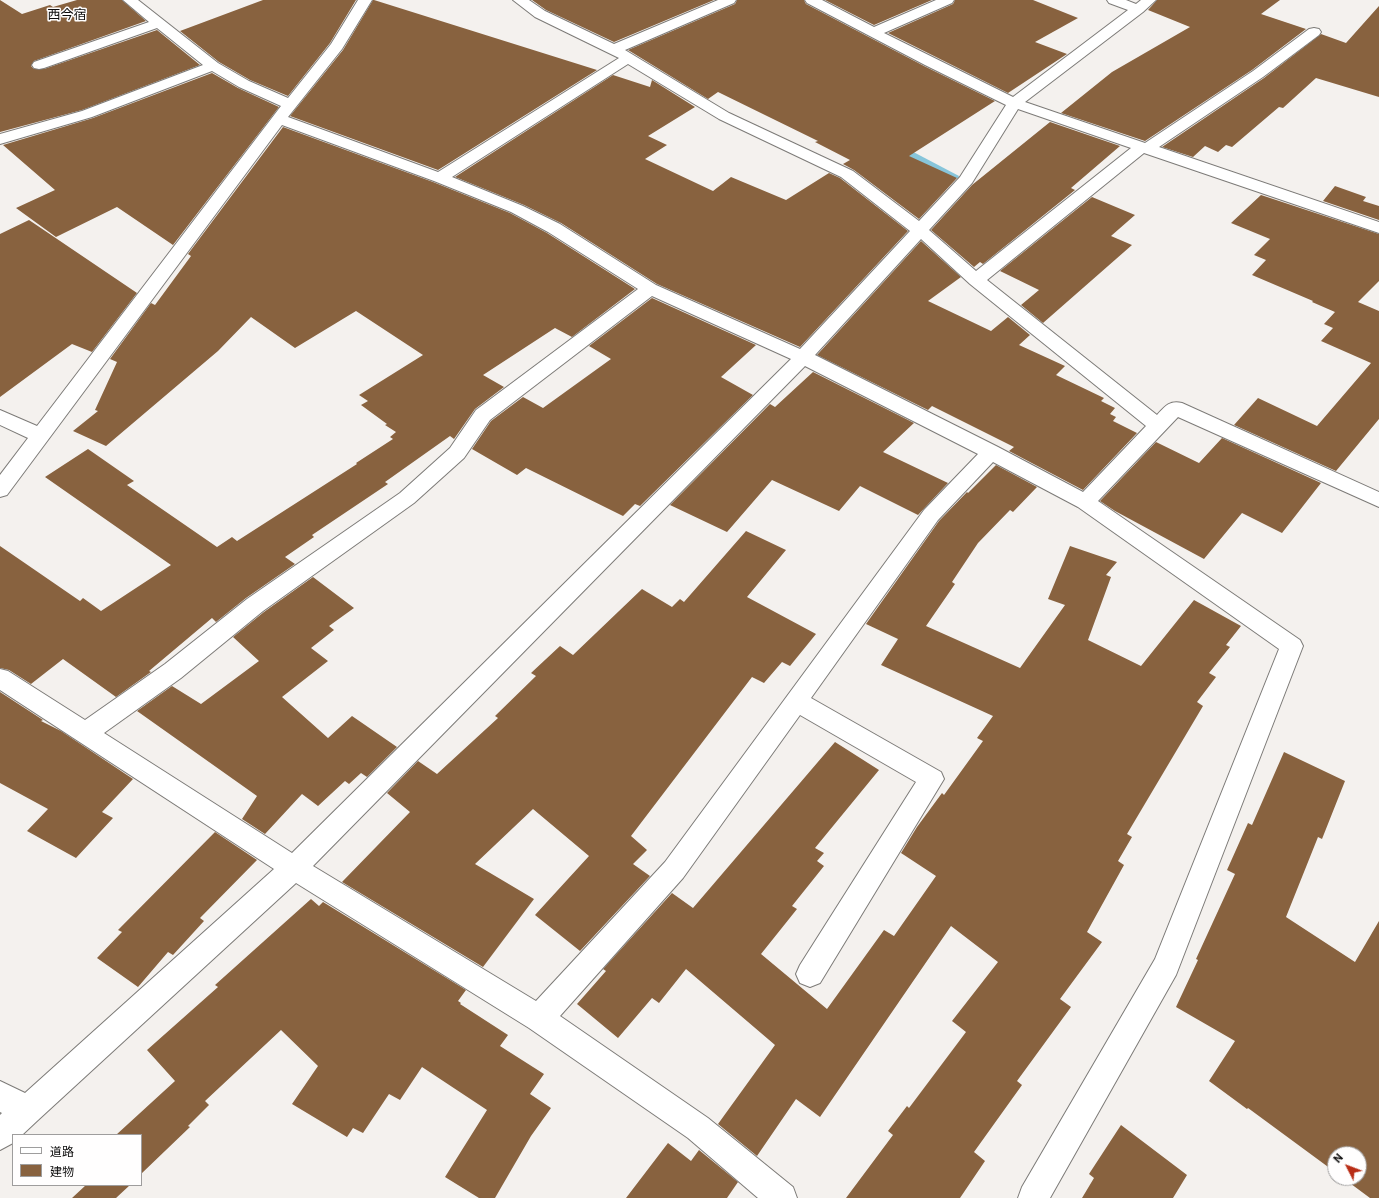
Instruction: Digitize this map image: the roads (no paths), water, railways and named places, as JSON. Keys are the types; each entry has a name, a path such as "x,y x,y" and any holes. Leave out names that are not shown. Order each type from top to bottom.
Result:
{"street":[{"path":"130,0 213,66 244,84 290,105"},
{"path":"0,490 279,119 337,46 365,0"},
{"path":"520,0 540,14 614,49 724,116 847,174 920,230 976,280 1158,425"},
{"path":"614,49 729,0"},
{"path":"812,0 930,62 1014,103 1379,228"},
{"path":"874,32 947,0"},
{"path":"1114,0 1143,4"},
{"path":"0,1135 294,868 803,357 966,180 1014,103 1143,4"},
{"path":"39,65 159,23"},
{"path":"976,280 1144,148 1258,74 1314,32"},
{"path":"440,178 628,58"},
{"path":"0,139 87,114 213,66"},
{"path":"279,119 440,178 516,209 554,228 650,289 803,357 991,452 1085,502 1292,646 1166,966 1033,1198"},
{"path":"85,733 173,671 255,605 407,498 457,453 483,415 650,289"},
{"path":"1085,502 1175,408 1379,500"},
{"path":"0,417 41,436"},
{"path":"539,1018 674,870 931,515 991,452"},
{"path":"0,678 294,868 539,1018 698,1128 782,1198"},
{"path":"796,701 932,779 810,974"},
{"path":"0,1096 28,1110"}],"waterway":[{"path":"899,148 955,176"}],"district":[{"name":"西今宿","path":"67,16"}]}
